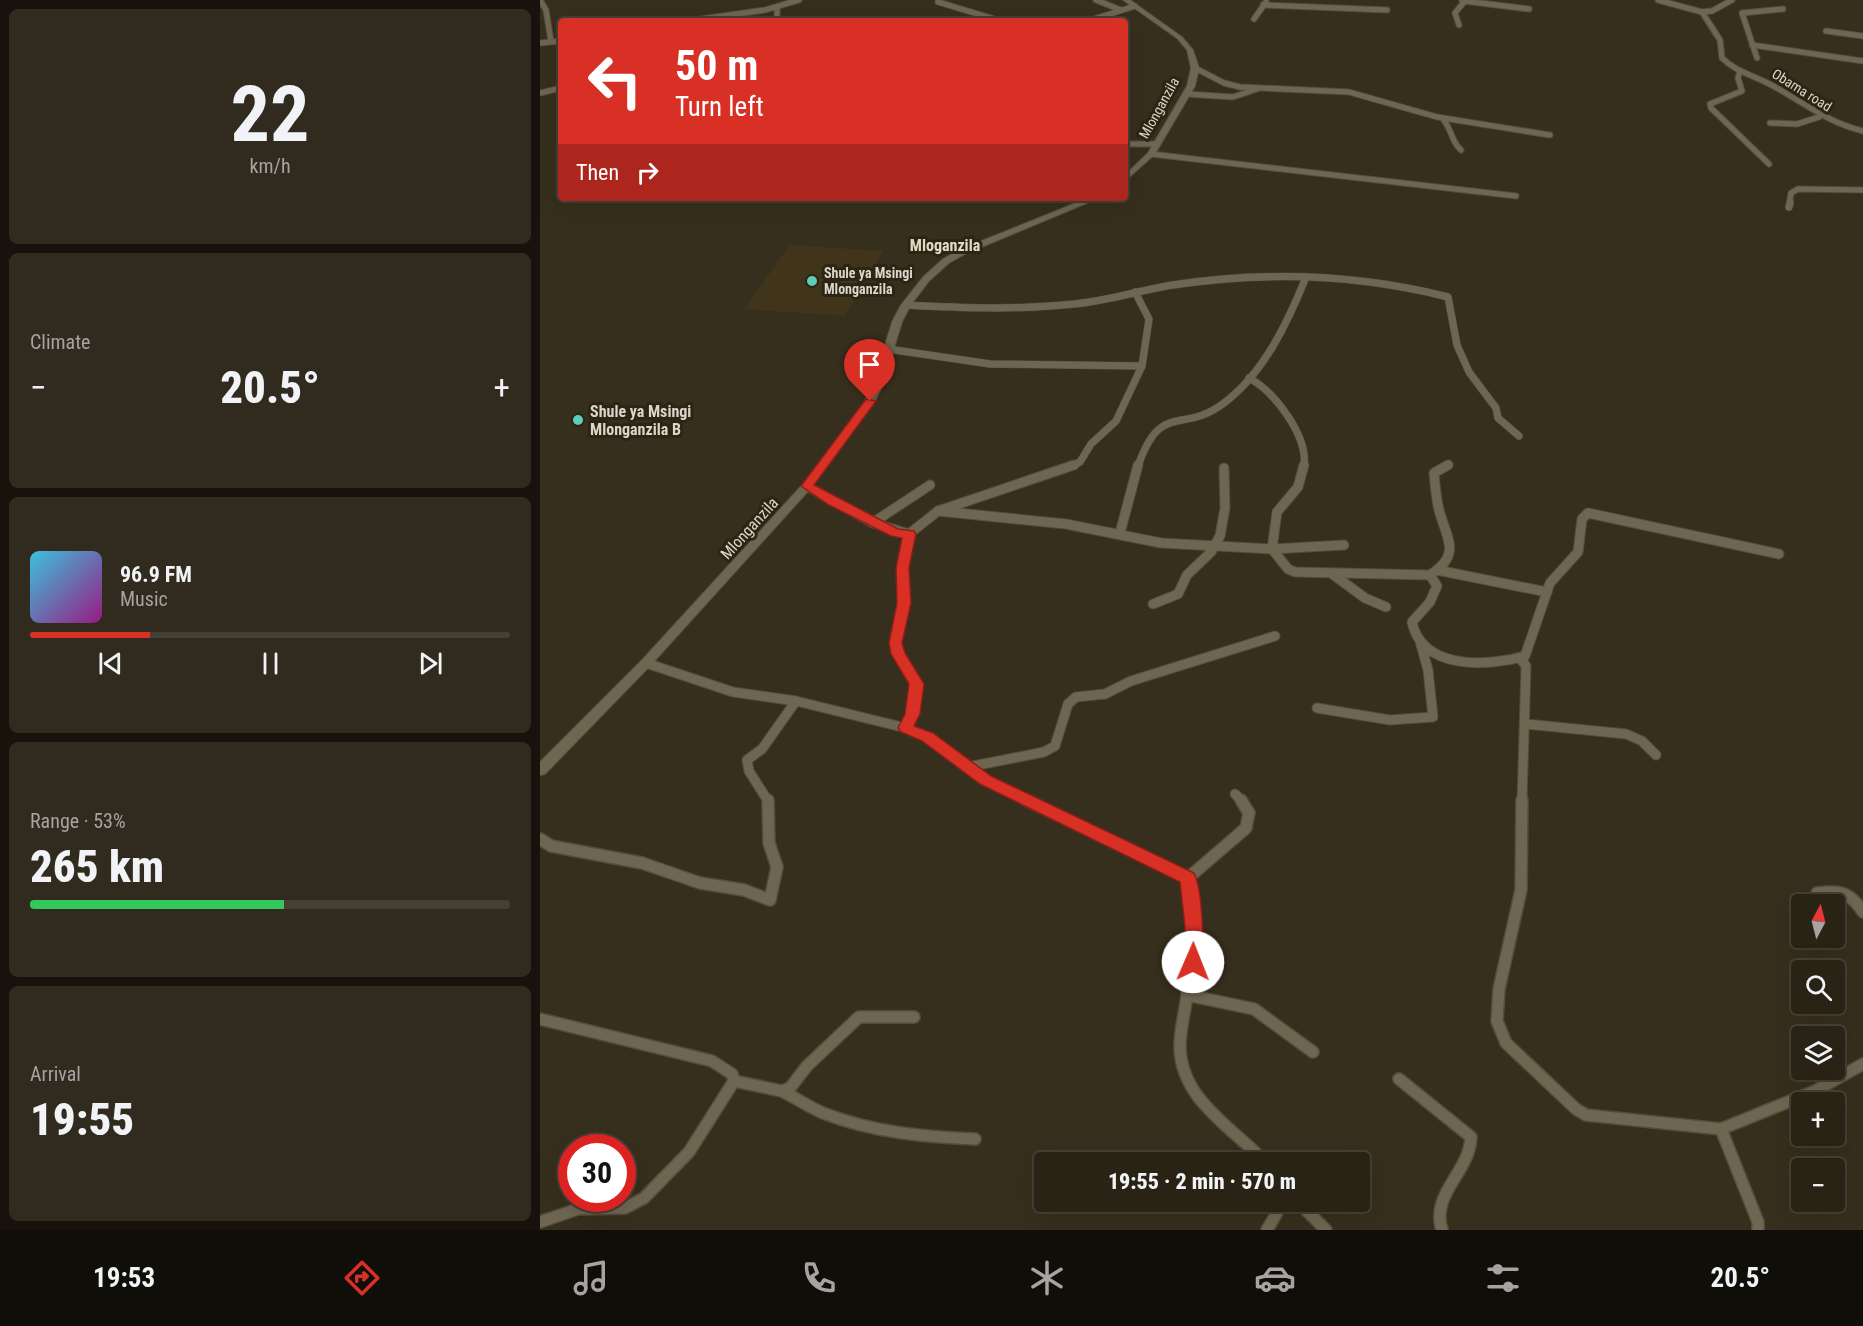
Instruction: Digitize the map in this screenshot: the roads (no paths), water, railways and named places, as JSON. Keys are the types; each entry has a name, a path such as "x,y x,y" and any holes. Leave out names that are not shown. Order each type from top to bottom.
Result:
{"street":[{"path":"540,0 546,10 551,41"},
{"path":"770,0 775,8 777,18"},
{"path":"707,18 775,8 799,0"},
{"path":"1096,0 1122,10"},
{"name":"Mlonganzila","path":"1126,0 1180,38 1190,50 1195,68 1186,94 1151,154 1128,176"},
{"path":"1658,0 1702,12 1712,11 1732,0"},
{"path":"1459,25 1455,11 1463,1 1529,9"},
{"path":"938,2 992,18"},
{"path":"1254,19 1265,2 1387,10"},
{"path":"1097,18 1135,6"},
{"path":"1757,58 1742,13 1783,9"},
{"name":"Obama road","path":"1702,12 1720,40 1722,58 1740,71 1777,87 1818,117 1863,131"},
{"path":"1826,31 1863,36"},
{"path":"540,43 558,41"},
{"path":"1752,45 1863,61"},
{"path":"1195,68 1231,85 1349,92 1442,118 1550,135"},
{"path":"1740,71 1738,78 1742,91 1714,101 1711,108 1769,164"},
{"path":"1186,94 1233,97 1259,88"},
{"path":"540,93 558,89"},
{"path":"1770,123 1789,125 1818,117"},
{"path":"1442,118 1450,126 1456,146 1461,150"},
{"path":"1128,144 1157,144"},
{"path":"1151,154 1241,167 1316,172 1516,196"},
{"path":"1790,207 1791,193 1798,189 1863,190"},
{"name":"Mlonganzila","path":"540,770 646,663 807,486 870,401 906,305 926,279 946,261 989,240 1087,201"},
{"path":"906,305 1052,306 1077,304 1135,292 1245,276 1372,280 1448,297 1457,345 1468,372 1496,408 1498,418 1519,436"},
{"path":"1120,533 1143,453 1155,430 1162,425 1207,414 1223,404 1249,378 1280,332 1306,277"},
{"path":"906,728 912,714 917,684 898,654 896,643 904,603 902,568 909,534 938,511 1011,484 1060,471 1080,462 1091,444 1116,421 1142,366 1149,319 1135,292"},
{"path":"888,349 990,364 1070,363 1142,366"},
{"path":"1249,378 1261,385 1286,410 1301,437 1304,452 1298,489 1275,516 1272,549 1291,571 1434,572 1547,592"},
{"path":"1434,572 1445,564 1451,544 1438,509 1434,473 1449,464"},
{"path":"1153,604 1178,594 1187,575 1216,546 1224,519 1224,468"},
{"path":"874,522 930,485"},
{"path":"807,486 834,503 896,533 909,534"},
{"path":"938,511 1013,517 1120,533 1161,543 1272,549 1344,545"},
{"path":"1434,572 1436,592 1427,608 1412,622 1412,630 1429,651 1457,662 1525,656 1550,583 1578,552 1582,519 1588,513 1779,554"},
{"path":"1331,573 1365,598 1386,608"},
{"path":"968,767 1044,752 1055,746 1068,704 1076,697 1105,694 1131,681 1275,636"},
{"path":"1317,708 1394,719 1422,720 1433,717 1428,670 1420,641"},
{"path":"1520,658 1526,666 1521,890 1499,989 1497,1021 1501,1037 1517,1056 1576,1109 1586,1115 1721,1129 1815,1091 1863,1064"},
{"path":"646,663 733,692 796,701 906,728 927,737 986,780 1188,878"},
{"path":"540,839 550,846 642,863 700,883 744,890 770,900 777,867 769,843 768,798 748,771 747,760 762,749 796,701"},
{"path":"1526,724 1626,734 1642,741 1656,755"},
{"path":"1188,878 1246,828 1251,816 1248,807 1234,794"},
{"path":"1188,878 1194,945 1180,1047 1182,1067 1193,1093 1211,1114 1257,1152"},
{"path":"1817,893 1840,889 1853,895 1863,912"},
{"path":"1187,995 1239,1004 1254,1010 1313,1052"},
{"path":"782,1091 790,1088 807,1066 859,1017 883,1015 914,1017"},
{"path":"540,1019 712,1061 732,1074 734,1081 698,1140 647,1194 628,1207 562,1211 540,1222"},
{"path":"1399,1079 1471,1137 1470,1148 1448,1190 1438,1216 1442,1230"},
{"path":"734,1081 782,1091 824,1113 875,1127 934,1138 975,1139"},
{"path":"1721,1129 1758,1230"},
{"path":"1267,1230 1277,1212"},
{"path":"1308,1212 1326,1230"}],"place":[{"name":"Shule ya Msingi Mlonganzila","path":"812,281"},
{"name":"Shule ya Msingi Mlonganzila B","path":"578,420"}],"district":[{"name":"Mloganzila","path":"945,245"}]}
